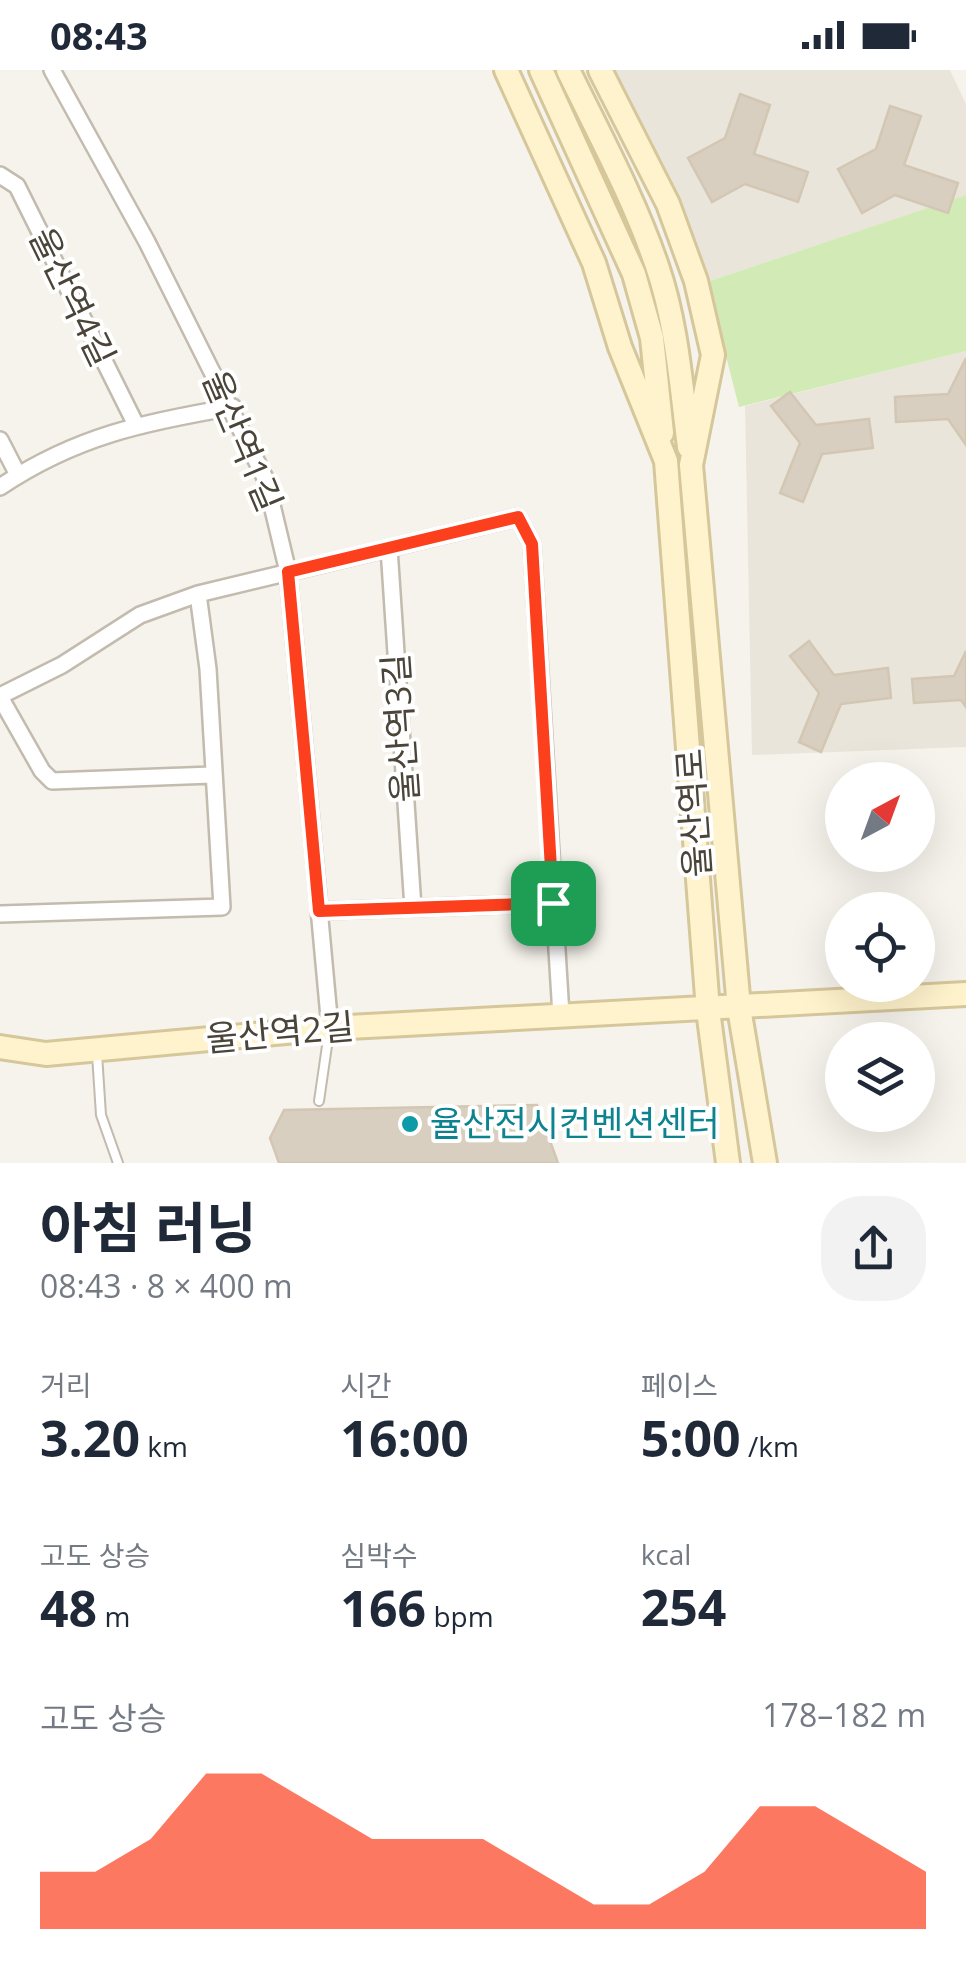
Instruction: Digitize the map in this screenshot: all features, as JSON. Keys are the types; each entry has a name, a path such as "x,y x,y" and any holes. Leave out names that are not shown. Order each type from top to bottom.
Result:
{"main road":[{"name":"울산역로","path":"506,70 594,263 620,347 666,462"},
{"name":"울산역로","path":"541,70 634,274 652,338 666,462 708,1010 728,1163"},
{"name":"울산역로","path":"568,70 632,200 658,267 675,335 691,466 739,1008 765,1163"},
{"name":"울산역로","path":"600,70 668,204 696,281 709,336 713,355 691,466"},
{"name":"울산역2길","path":"0,1047 46,1054 330,1028 966,994"}],"street":[{"name":"울산역1길","path":"52,70 233,407 266,480 288,572 330,1028"},
{"name":"울산역4길","path":"2,174 17,186 135,423"},
{"path":"0,487 18,475 135,423 233,407"},
{"path":"0,440 18,475"},
{"path":"212,775 52,781 42,772 0,697 62,666 140,615 198,594 518,517 532,544 561,1015"},
{"name":"울산역3길","path":"388,548 412,908"},
{"path":"0,914 222,908 208,669 198,594"},
{"path":"319,911 553,903"}],"lane":[{"path":"319,1101 330,1028"},
{"path":"96,1049 101,1115 118,1163"}],"shaded area":[{"path":"615,70 950,70 966,104 966,195 707,282 686,214"},
{"path":"966,351 966,747 752,755 745,406"}],"green space":[{"path":"966,195 966,351 739,407 707,282"}],"building":[{"path":"740,94 770,105 754,154 808,172 798,202 745,184 712,202 688,158 725,138"},
{"path":"890,106 921,116 904,165 958,183 948,213 895,195 862,213 838,169 876,149"},
{"path":"966,358 966,445 948,419 896,422 895,397 948,394"},
{"path":"790,392 816,425 869,419 873,448 822,454 803,502 780,493 800,443 771,406"},
{"path":"809,641 834,675 888,668 891,698 841,704 821,752 799,742 819,693 790,656"},
{"path":"966,651 966,707 961,700 914,703 912,679 954,676"},
{"name":"율산전시컨벤션센터","path":"537,1105 558,1163 279,1163 270,1138 284,1110"}],"place":[{"name":"율산전시컨벤션센터","path":"410,1124"}],"route":[{"path":"518,517 532,544 553,903 319,911 288,572 518,517"}]}
